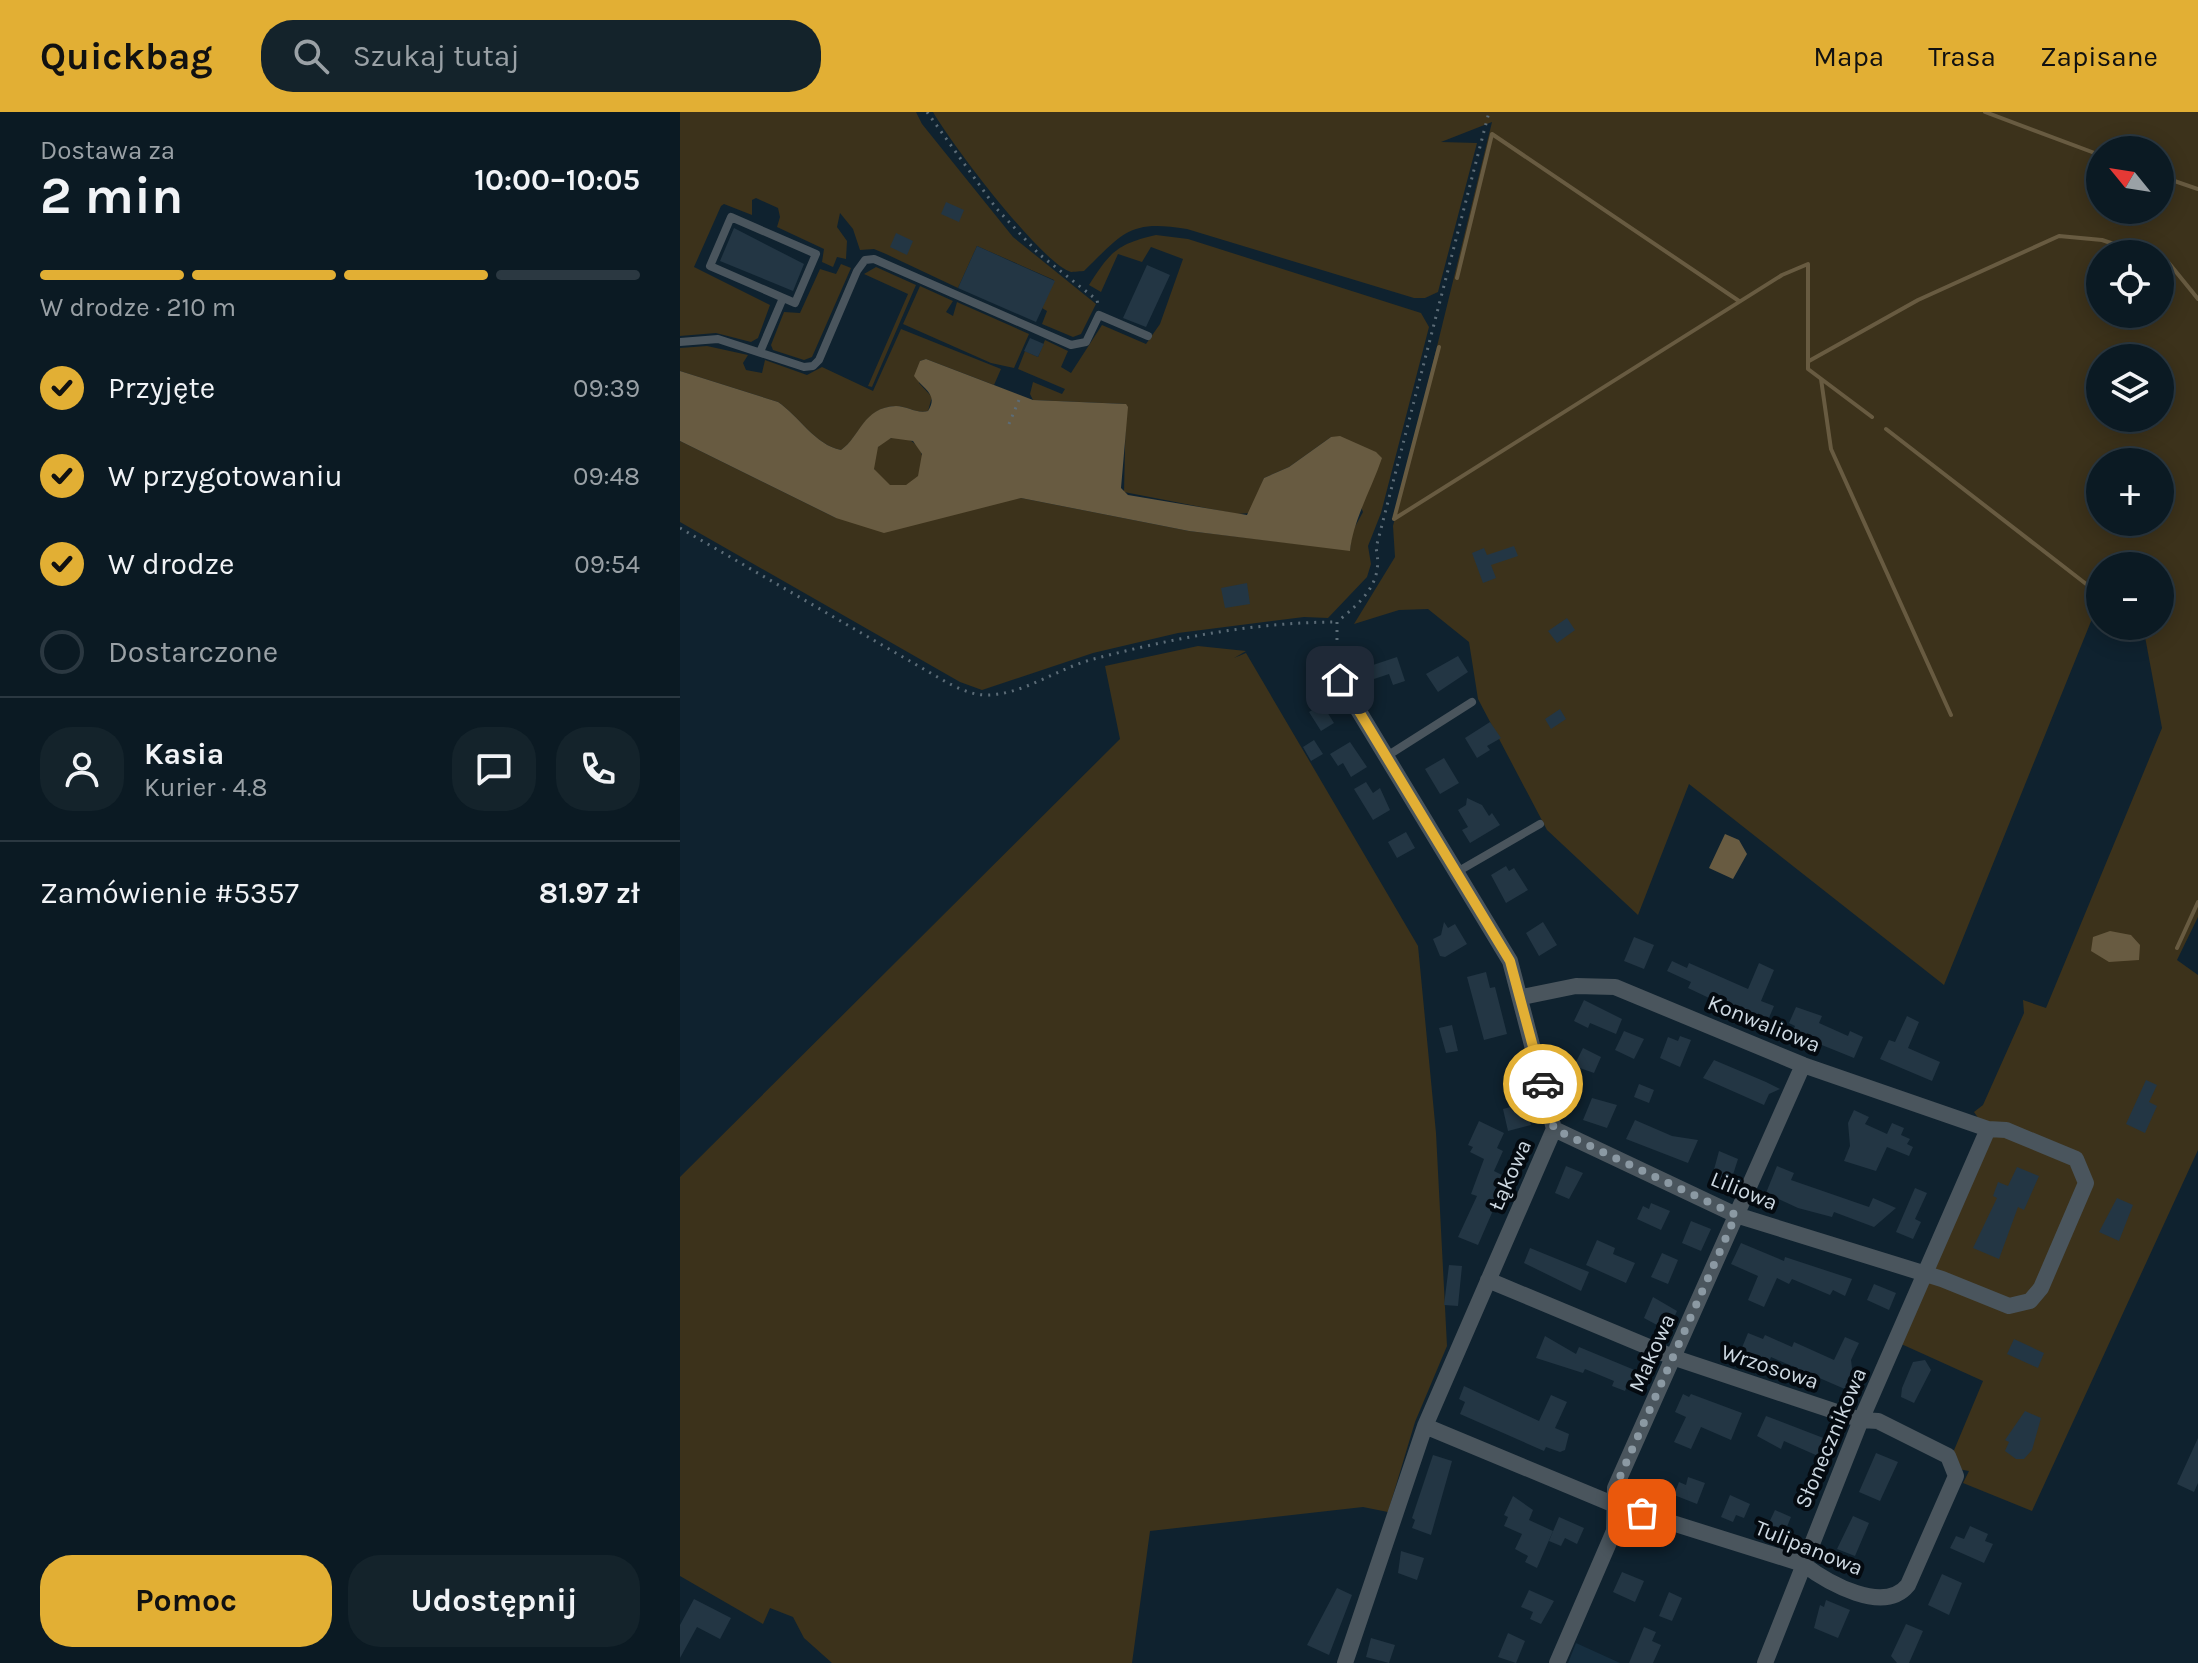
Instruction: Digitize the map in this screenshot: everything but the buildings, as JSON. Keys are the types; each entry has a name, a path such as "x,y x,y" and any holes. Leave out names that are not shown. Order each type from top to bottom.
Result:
{"street":[{"name":"Łąkowa","path":"1340,680 1510,961 1522,997 1554,1129 1425,1426 1345,1663"},
{"name":"Konwaliowa","path":"1522,997 1576,986 1615,987 1803,1065 1988,1129"},
{"name":"Makowa","path":"1557,1663 1614,1531 1615,1488 1803,1065"},
{"name":"Liliowa","path":"1554,1129 1736,1215 1925,1275"},
{"name":"Słonecznikowa","path":"1765,1663 1861,1420 1988,1129"},
{"path":"1925,1275 2009,1306 2030,1301 2058,1249 2086,1183 2076,1159 2006,1130 1988,1129"},
{"name":"Wrzosowa","path":"1488,1280 1675,1358 1861,1420"},
{"name":"Tulipanowa","path":"1425,1426 1615,1505 1803,1564 1817,1575 1874,1598 1899,1596 1908,1585 1956,1476 1948,1456 1878,1421 1861,1420"}],"lane":[{"path":"731,217 816,254 795,303 783,298 710,266 731,217"},
{"path":"680,342 718,339 804,367 813,366 819,360 865,260 874,259 1071,345 1086,342 1099,315 1148,336"},
{"path":"760,352 783,298"},
{"path":"1387,756 1472,702"},
{"path":"1457,872 1540,824"}],"path":[{"path":"927,112 996,208 1039,254 1097,300 1099,315"},
{"path":"680,528 946,682 965,692 985,695 1007,692 1086,661 1186,637 1307,622 1337,622 1360,603 1377,579 1380,564 1376,548 1489,112"},
{"path":"1009,424 1021,395"},
{"path":"1337,622 1334,654 1340,680"}],"shaded area":[{"path":"680,112 916,112 922,124 1013,237 1096,304 1081,334 1073,337 1042,324 1047,311 1042,308 1054,280 977,246 958,288 874,249 860,250 853,229 840,213 837,227 847,241 846,259 837,257 833,267 822,262 824,249 777,227 780,217 778,208 756,198 752,200 752,215 724,204 721,206 694,267 770,305 758,338 751,342 716,333 680,336"},
{"path":"933,112 2198,112 2198,917 2177,960 2198,975 2198,1150 2032,1511 1963,1483 1969,1471 1947,1467 1983,1381 1899,1343 1990,1135 1974,1112 1983,1105 2024,1013 2023,1000 2046,1008 2162,728 2146,640 2174,640 2174,552 2086,552 2086,634 1944,985 1689,784 1638,915 1547,830 1478,699 1469,642 1428,609 1399,610 1354,624 1395,557 1393,526 1492,122 1441,142 1477,143 1438,292 1425,298 1414,298 1187,229 1168,226 1128,232 1084,271 1071,272 1039,247 976,173"},
{"path":"1156,235 1188,239 1421,313 1429,327 1381,513 1368,546 1371,564 1367,577 1328,618 1304,617 1178,633 1093,653 982,690 960,682 680,522 680,441 836,518 1021,498 1189,531 1350,550 1352,532 1363,512 1331,437 1289,467 1264,478 1251,513 1237,514 1124,492 1126,404 1033,400 1030,394 1033,382 1062,394 1065,389 1018,369 1025,351 1038,357 1045,340 1068,351 1061,367 1071,373 1102,325 1146,344 1160,324 1183,259 1151,247 1142,262 1118,254 1101,292 1089,285 1116,251 1132,242"},
{"path":"841,264 851,268 812,357 804,360 773,350 771,345 784,312 800,313 820,269 836,274"},
{"path":"876,267 916,285 872,387 868,386 908,294 864,274"},
{"path":"920,286 953,301 946,312 953,316 957,302 1029,334 1014,368 991,363 903,324"},
{"path":"901,329 1001,369 994,385 926,359 920,361 919,383 932,397 928,411 896,406 877,411 841,450 815,436 778,402 680,371 680,348 707,346 748,355 743,363 746,370 762,373 765,360 807,375 822,367 873,391"},
{"path":"926,359 1033,400 1126,404 1121,488 1128,495 1247,515 1264,478 1289,467 1331,437 1340,436 1376,452 1382,458 1359,516 1350,551 1189,531 1021,498 884,533 836,518 680,441 680,371 778,402 815,436 841,450 876,411 896,406 928,411 931,396 914,376 920,361","holes":["891,438 913,441 922,454 918,476 906,485 890,485 874,469 878,447"]},
{"path":"898,437 916,444 923,462 916,480 898,487 880,480 873,462 880,444"},
{"path":"1198,646 1246,651 1234,658 1246,653 1418,946 1436,1133 1447,1346 1415,1422 1388,1512 1363,1507 1150,1531 1132,1663 832,1663 804,1638 793,1617 770,1608 763,1624 680,1576 680,1177 1120,739 1105,666"},
{"path":"1725,834 1739,840 1747,854 1733,879 1709,868"},
{"path":"2110,931 2131,935 2140,945 2139,960 2109,962 2091,951 2093,937"},
{"path":"1576,1643 1620,1663 1568,1663"}],"waterway":[{"path":"1985,112 2086,150"},
{"path":"1457,278 1492,134 1739,301"},
{"path":"2174,181 2198,189"},
{"path":"1809,361 1918,300 2059,236 2102,240"},
{"path":"1394,519 1782,275 1808,264 1808,369 1872,417"},
{"path":"2174,269 2198,299"},
{"path":"1394,519 1439,347"},
{"path":"1821,379 1831,449 1951,715"},
{"path":"1886,429 2086,584"},
{"path":"2177,948 2198,902"}],"way so far":[{"path":"1543,1084 1554,1129 1736,1215 1615,1488 1615,1505 1642,1513"}],"route":[{"path":"1340,680 1510,961 1543,1084"}]}
